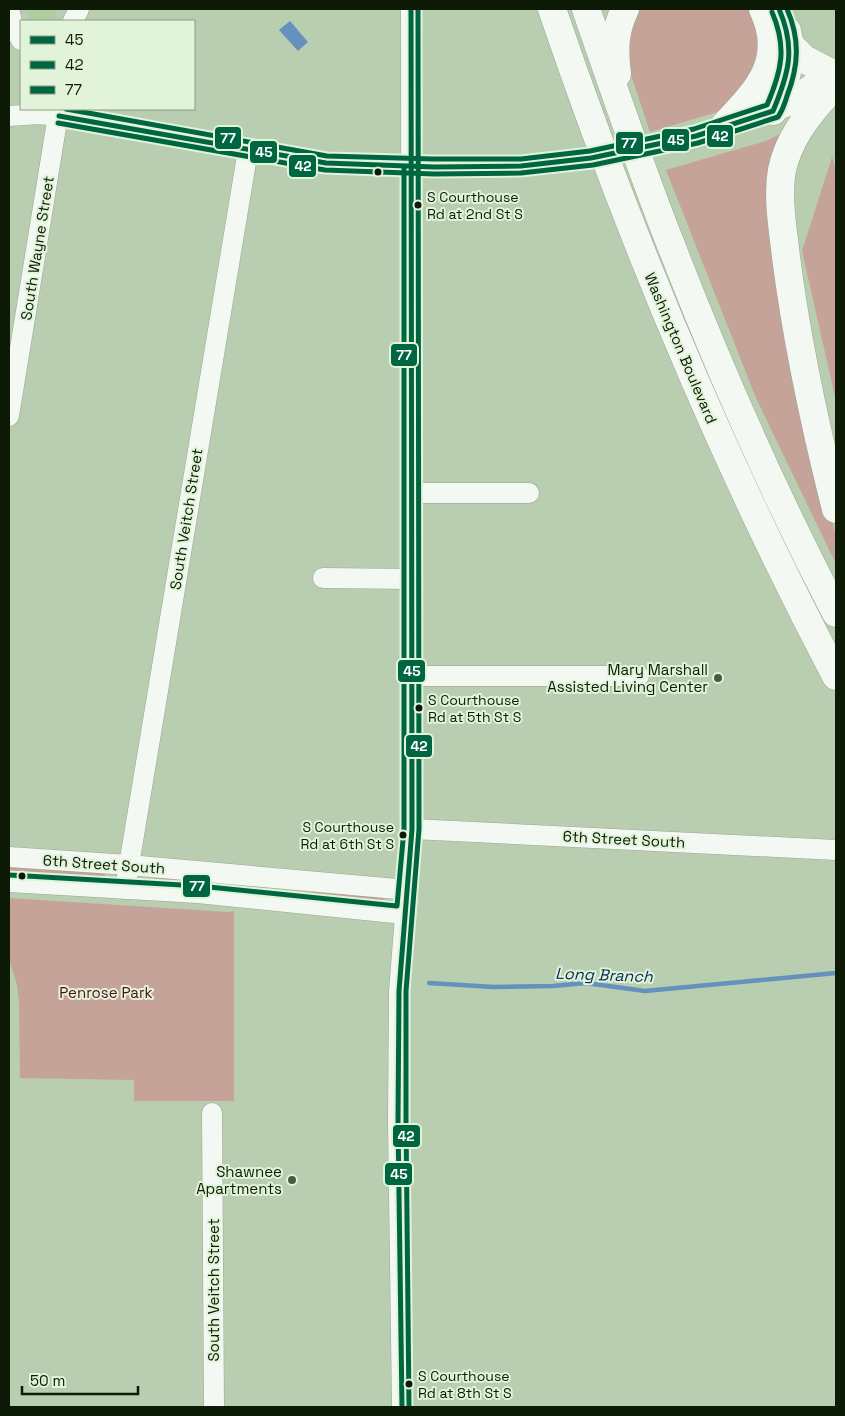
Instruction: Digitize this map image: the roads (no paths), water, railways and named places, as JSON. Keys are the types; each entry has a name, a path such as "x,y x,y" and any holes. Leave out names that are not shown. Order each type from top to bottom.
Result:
{"highway":[{"name":"Washington Boulevard","path":"552,9 617,192 680,347 749,501 836,676"},
{"name":"Washington Boulevard","path":"586,9 668,240 729,388 780,499 836,613"},
{"path":"620,108 614,48 618,28 625,9"},
{"path":"722,128 762,82 770,63 772,35 763,9"},
{"path":"774,111 787,76 790,45 779,9"},
{"path":"790,45 804,60 832,82 792,143 782,171 780,201 788,272 802,358 836,509"}],"street":[{"path":"10,9 13,26 20,38"},
{"path":"402,1407 398,1014 404,914 408,890 412,829 413,676 410,9"},
{"path":"9,116 59,112 248,150 326,163 412,167 536,165 599,157 696,136 774,111 832,82"},
{"name":"South Wayne Street","path":"9,416 59,112"},
{"name":"South Veitch Street","path":"124,889 248,150"},
{"path":"412,493 529,493"},
{"path":"323,578 412,579"},
{"path":"413,676 639,676"},
{"name":"6th Street South","path":"412,829 836,850"},
{"name":"6th Street South","path":"9,857 129,865 408,890"},
{"name":"6th Street South","path":"9,882 198,893 404,914"},
{"name":"South Veitch Street","path":"212,1113 214,1407"}],"water":[{"path":"290,21 308,42 298,51 279,30"}],"waterway":[{"name":"Long Branch","path":"429,983 493,987 553,986 586,983 645,991 836,973"}],"place":[{"name":"S Courthouse Rd at 2nd St S","path":"418,205"},
{"name":"Mary Marshall Assisted Living Center","path":"718,678"},
{"name":"S Courthouse Rd at 5th St S","path":"419,708"},
{"name":"S Courthouse Rd at 6th St S","path":"403,835"},
{"name":"Shawnee Apartments","path":"292,1180"},
{"name":"S Courthouse Rd at 8th St S","path":"409,1384"}],"park label":[{"name":"Penrose Park","path":"106,992"}]}
